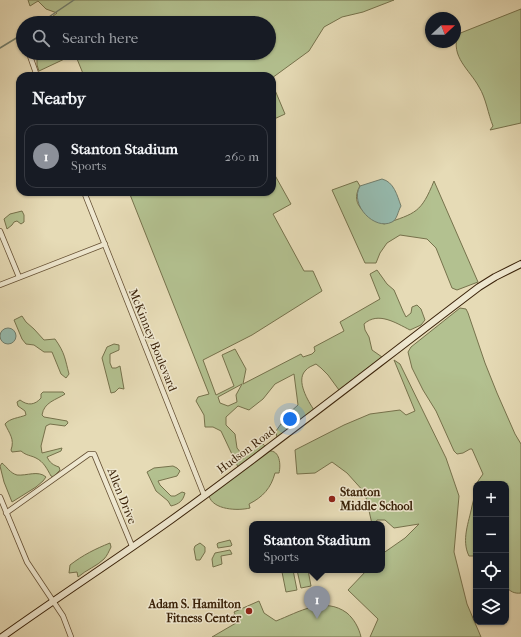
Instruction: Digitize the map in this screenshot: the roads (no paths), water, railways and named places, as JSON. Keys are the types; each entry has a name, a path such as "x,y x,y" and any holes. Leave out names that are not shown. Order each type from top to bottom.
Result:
{"street":[{"path":"32,60 36,72"},
{"name":"McKinney Boulevard","path":"86,196 204,495"},
{"path":"0,231 19,277"},
{"path":"0,285 104,244"},
{"name":"Hudson Road","path":"2,637 204,495 479,287 521,264"},
{"name":"Allen Drive","path":"6,513 89,454 94,454 132,546"},
{"path":"0,497 27,562 63,616 72,637"}],"water":[{"path":"382,179 392,186 401,206 394,221 385,224 372,220 361,208 358,201 360,186"},
{"path":"5,328 11,328 16,333 14,342 11,344 5,344 0,339 0,333"}],"waterway":[{"path":"50,16 74,0"},
{"path":"0,48 16,38"}],"place":[{"name":"Stanton Middle School","path":"332,499"},
{"name":"Adam S. Hamilton Fitness Center","path":"249,611"},
{"name":"Stanton Stadium","path":"317,619"}]}
